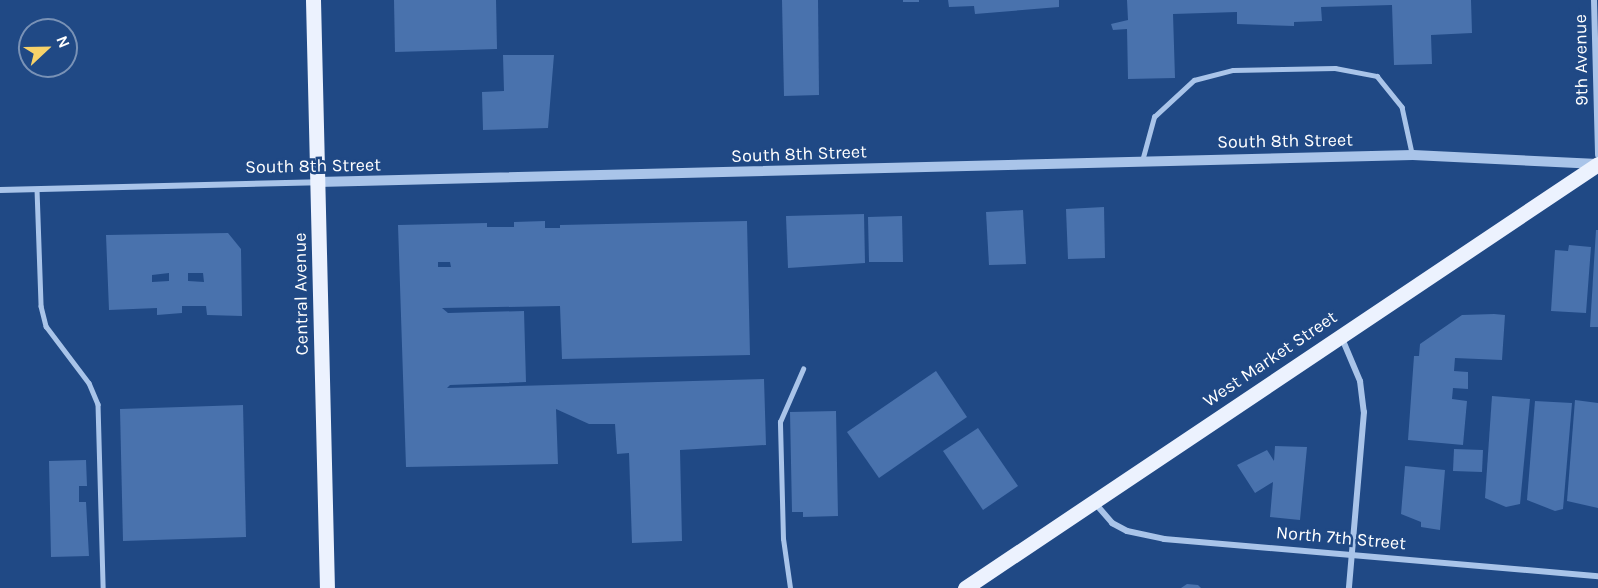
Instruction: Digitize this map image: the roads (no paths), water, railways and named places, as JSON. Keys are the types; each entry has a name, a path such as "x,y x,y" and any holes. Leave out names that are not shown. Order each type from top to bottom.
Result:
{"main road":[{"name":"Central Avenue","path":"313,0 327,588"},
{"name":"West Market Street","path":"965,588 1598,164"}],"street":[{"name":"9th Avenue","path":"1594,0 1598,155"},
{"name":"South 8th Street","path":"0,190 1413,155 1598,164"},
{"path":"1341,336 1360,381 1364,412 1349,588"},
{"name":"North 7th Street","path":"1093,501 1112,523 1144,535 1598,576"}],"lane":[{"path":"1142,161 1154,117 1194,80 1233,70 1335,68 1377,76 1402,107 1413,155"},
{"path":"37,189 43,316 57,345 89,383 98,404 103,588"},
{"path":"790,588 783,539 780,422 803,369"}]}
